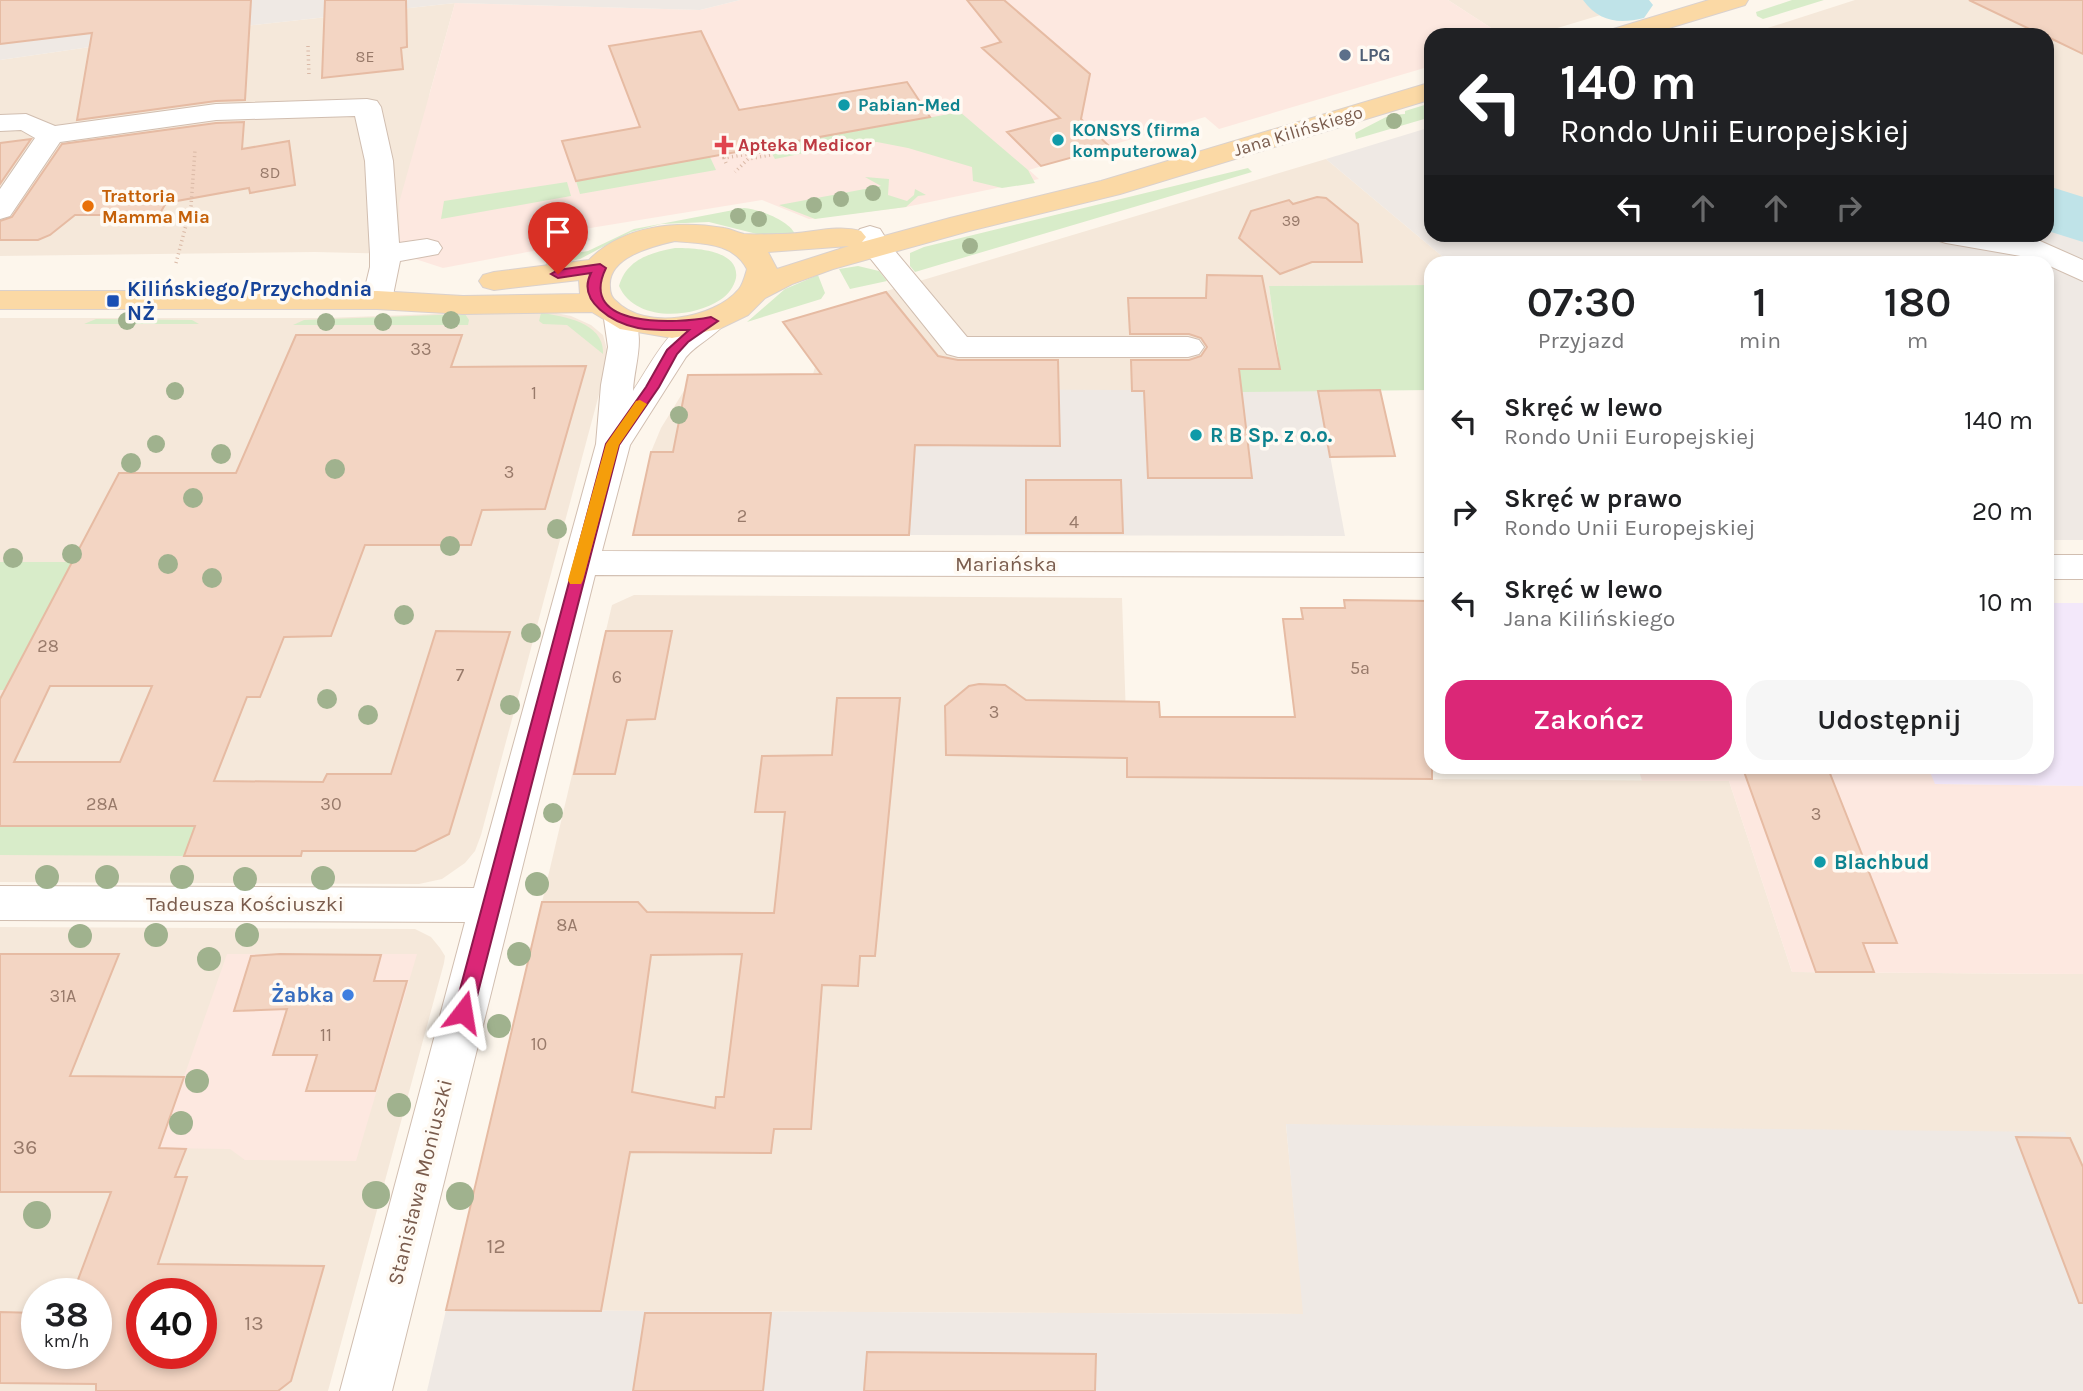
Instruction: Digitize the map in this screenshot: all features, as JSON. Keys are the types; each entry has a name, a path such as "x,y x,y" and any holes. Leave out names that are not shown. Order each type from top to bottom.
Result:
{"main road":[{"path":"1644,28 1736,0"},
{"name":"Jana Kilińskiego","path":"740,243 873,241 960,224 1110,188 1424,92"},
{"path":"0,300 377,300 610,311 640,325 663,327 711,321 731,313 757,291 763,277 762,264 754,252 740,243 699,232 651,237 621,250 600,268 594,280 594,292 610,311"},
{"name":"Jana Kilińskiego","path":"757,291 873,241"},
{"path":"377,300 467,284 600,268"}],"street":[{"path":"0,123 26,122 51,135 198,114 367,107 379,161 385,267 377,300"},
{"path":"0,210 51,135"},
{"path":"873,241 958,347 1188,347"},
{"path":"1993,242 2040,250 2052,256"},
{"path":"384,254 427,248"},
{"path":"2054,257 2083,272"},
{"name":"Stanisława Moniuszki","path":"366,1391 612,444 617,385 624,347 610,311"},
{"name":"Stanisława Moniuszki","path":"612,444 672,353 684,339 711,321"},
{"name":"Mariańska","path":"580,563 1424,565"},
{"path":"2054,567 2083,567"},
{"name":"Tadeusza Kościuszki","path":"0,903 491,905"}],"path":[{"path":"176,263 191,206 198,114"},
{"path":"726,163 724,158 729,155 737,158 767,151 769,155 748,159 735,172"}],"shaded area":[{"path":"0,0 740,0 700,10 455,3 208,30 0,60"},
{"path":"740,0 1448,0 1491,28 1424,28 1424,68 1219,129 1205,117 1029,170 1039,179 906,207 809,219 762,200 578,230 591,240 443,268 400,254 399,203 455,3 700,10"},
{"path":"1448,0 1594,0 1614,11 1557,28 1491,28"},
{"path":"1855,0 2083,0 2083,207 2054,195 2054,28 1768,28"},
{"path":"455,3 430,92 400,254 315,252 0,256 0,60 208,30"},
{"path":"1424,129 1424,241 1326,159"},
{"path":"1326,159 1442,256 1424,256 1424,285 1269,286 1280,369 1242,392 920,389 909,535 633,535 651,452 661,428 685,389 688,375 813,374 815,367 783,322"},
{"path":"2054,230 2083,242 2083,540 2054,540 2054,256 1442,256 1425,242 2054,242"},
{"path":"541,310 571,316 591,325 603,335 609,357 481,835 475,851 465,863 442,879 419,884 0,882 0,318 325,318"},
{"path":"919,389 1318,391 1345,536 909,535"},
{"path":"634,595 1122,598 1128,777 1729,781 1792,972 2083,974 2083,1176 1286,1124 1304,1314 446,1310 612,605"},
{"path":"2054,603 2083,603 2083,786 1935,784 1931,774 2054,774"},
{"path":"1640,774 1932,774 1936,784 2083,786 2083,974 1792,972 1729,781 1642,781"},
{"path":"0,927 415,929 431,937 440,948 445,956 444,963 328,1391 0,1391"},
{"path":"227,954 417,954 356,1161 245,1160 230,1149 159,1148"},
{"path":"1286,1124 2065,1132 2083,1176 2083,1391 427,1391 446,1310 1303,1314"}],"green space":[{"path":"1792,0 1824,0 1763,19 1757,16 1756,12"},
{"path":"1424,105 1424,119 1356,139 1355,133 1390,115 1405,114 1405,111"},
{"path":"960,112 1028,170 1035,183 1002,188 973,181 972,167 877,142 844,145 775,159 768,147"},
{"path":"710,157 716,170 580,194 576,181"},
{"path":"1248,168 1252,172 915,272 910,266 910,253 924,247"},
{"path":"865,177 889,179 888,195 907,201 914,195 915,189 926,195 918,196 906,207 815,219 779,205 881,186"},
{"path":"567,182 571,196 441,219 444,201"},
{"path":"744,208 766,213 781,221 788,225 796,236 761,235 709,222 661,224 631,232 580,259 545,267 551,257 588,251 634,229"},
{"path":"675,248 714,252 731,261 735,268 734,285 723,298 694,311 665,314 637,306 619,286 628,269 648,255"},
{"path":"858,266 879,271 887,281 850,289 839,269"},
{"path":"818,275 825,293 821,299 747,322 785,289"},
{"path":"1424,285 1424,390 1242,392 1239,369 1280,368 1269,286"},
{"path":"541,313 571,319 590,328 602,343 603,354 567,325 543,324 539,321"},
{"path":"465,314 469,320 468,325 293,325 304,320"},
{"path":"96,319 192,320 199,324 84,324"},
{"path":"0,562 72,562 4,690 0,690"},
{"path":"0,826 195,826 184,856 0,855"}],"building":[{"path":"0,0 251,0 245,100 216,101 77,120 92,33 0,44"},
{"path":"325,0 406,0 407,47 401,48 403,69 322,78"},
{"path":"967,0 1004,0 1090,74 1081,119 1110,147 1041,166 1007,132 1060,118 982,48 1001,42"},
{"path":"1969,0 2083,0 2083,54 2054,40 2054,28 2027,28"},
{"name":"Pabian-Med","path":"701,31 739,110 907,82 930,117 576,181 562,141 640,127 609,46"},
{"path":"244,122 242,149 289,141 295,185 250,193 249,188 166,203 159,215 75,215 50,235 38,240 0,240 0,221 12,217 62,144 216,123"},
{"path":"31,139 0,184 0,143"},
{"path":"1317,197 1326,198 1358,224 1362,262 1312,262 1280,274 1239,238 1251,211 1289,200 1293,204"},
{"path":"1207,275 1262,276 1280,369 1239,369 1252,478 1148,478 1144,391 1132,391 1131,360 1189,360 1201,356 1207,347 1201,338 1189,334 1130,334 1128,298 1206,298"},
{"path":"886,292 938,356 958,360 1058,360 1060,446 915,445 909,535 633,535 651,452 673,452 688,375 821,374 783,322"},
{"path":"296,335 462,335 451,367 586,366 545,509 482,510 471,545 365,545 331,636 284,637 260,697 247,697 214,781 323,782 327,774 391,774 436,631 510,632 449,834 415,851 302,851 301,856 184,856 195,826 0,826 0,699 119,473 236,473","holes":["50,686 152,686 120,762 14,762"]},
{"path":"1380,390 1395,456 1330,457 1318,391"},
{"path":"1026,480 1121,480 1123,533 1026,533"},
{"path":"1344,600 1424,601 1424,774 1432,774 1432,779 1127,777 1127,758 946,755 945,706 969,686 979,684 1005,685 1026,700 1159,702 1160,717 1295,717 1283,619 1303,619 1301,608 1345,608"},
{"path":"606,631 672,631 655,719 627,720 615,774 574,774"},
{"path":"837,698 900,698 875,956 860,956 858,986 822,985 811,1129 774,1129 771,1153 630,1152 601,1311 446,1310 542,902 638,902 647,912 774,913 785,812 755,812 762,756 832,755","holes":["742,954 724,1097 716,1097 715,1108 632,1092 651,955"]},
{"name":"Blachbud","path":"1745,774 1830,774 1897,943 1863,943 1874,972 1816,972"},
{"path":"0,954 119,954 70,1076 184,1077 159,1148 186,1149 175,1177 187,1177 158,1264 324,1266 291,1381 278,1391 96,1391 96,1384 0,1383 0,1312 21,1313 21,1369 112,1369 112,1278 79,1278 111,1192 0,1192"},
{"path":"381,955 374,981 407,981 375,1091 306,1091 317,1055 273,1055 287,1009 234,1011 251,956"},
{"path":"2016,1137 2070,1138 2083,1167 2083,1303 2079,1303"},
{"path":"645,1313 771,1313 763,1391 633,1391"},
{"path":"867,1352 1096,1354 1095,1391 864,1391"}],"waterway":[{"path":"1613,0 1623,5"},
{"path":"2054,209 2083,221"}],"slow traffic":[{"path":"575,580 612,444 640,404"}],"place":[{"name":"LPG","path":"1345,55"},
{"name":"Pabian-Med","path":"844,105"},
{"name":"KONSYS (firma komputerowa)","path":"1058,140"},
{"name":"Apteka Medicor","path":"724,145"},
{"name":"Trattoria Mamma Mia","path":"88,206"},
{"name":"Kilińskiego/Przychodnia NŻ","path":"113,301"},
{"name":"R B Sp. z o.o.","path":"1196,435"},
{"name":"Blachbud","path":"1820,862"},
{"name":"Żabka","path":"348,995"}],"route":[{"path":"463,1012 612,444 672,353 684,339 711,321 688,326 663,327 640,325 620,319 608,312 594,292 594,280 600,268 558,274"}]}
